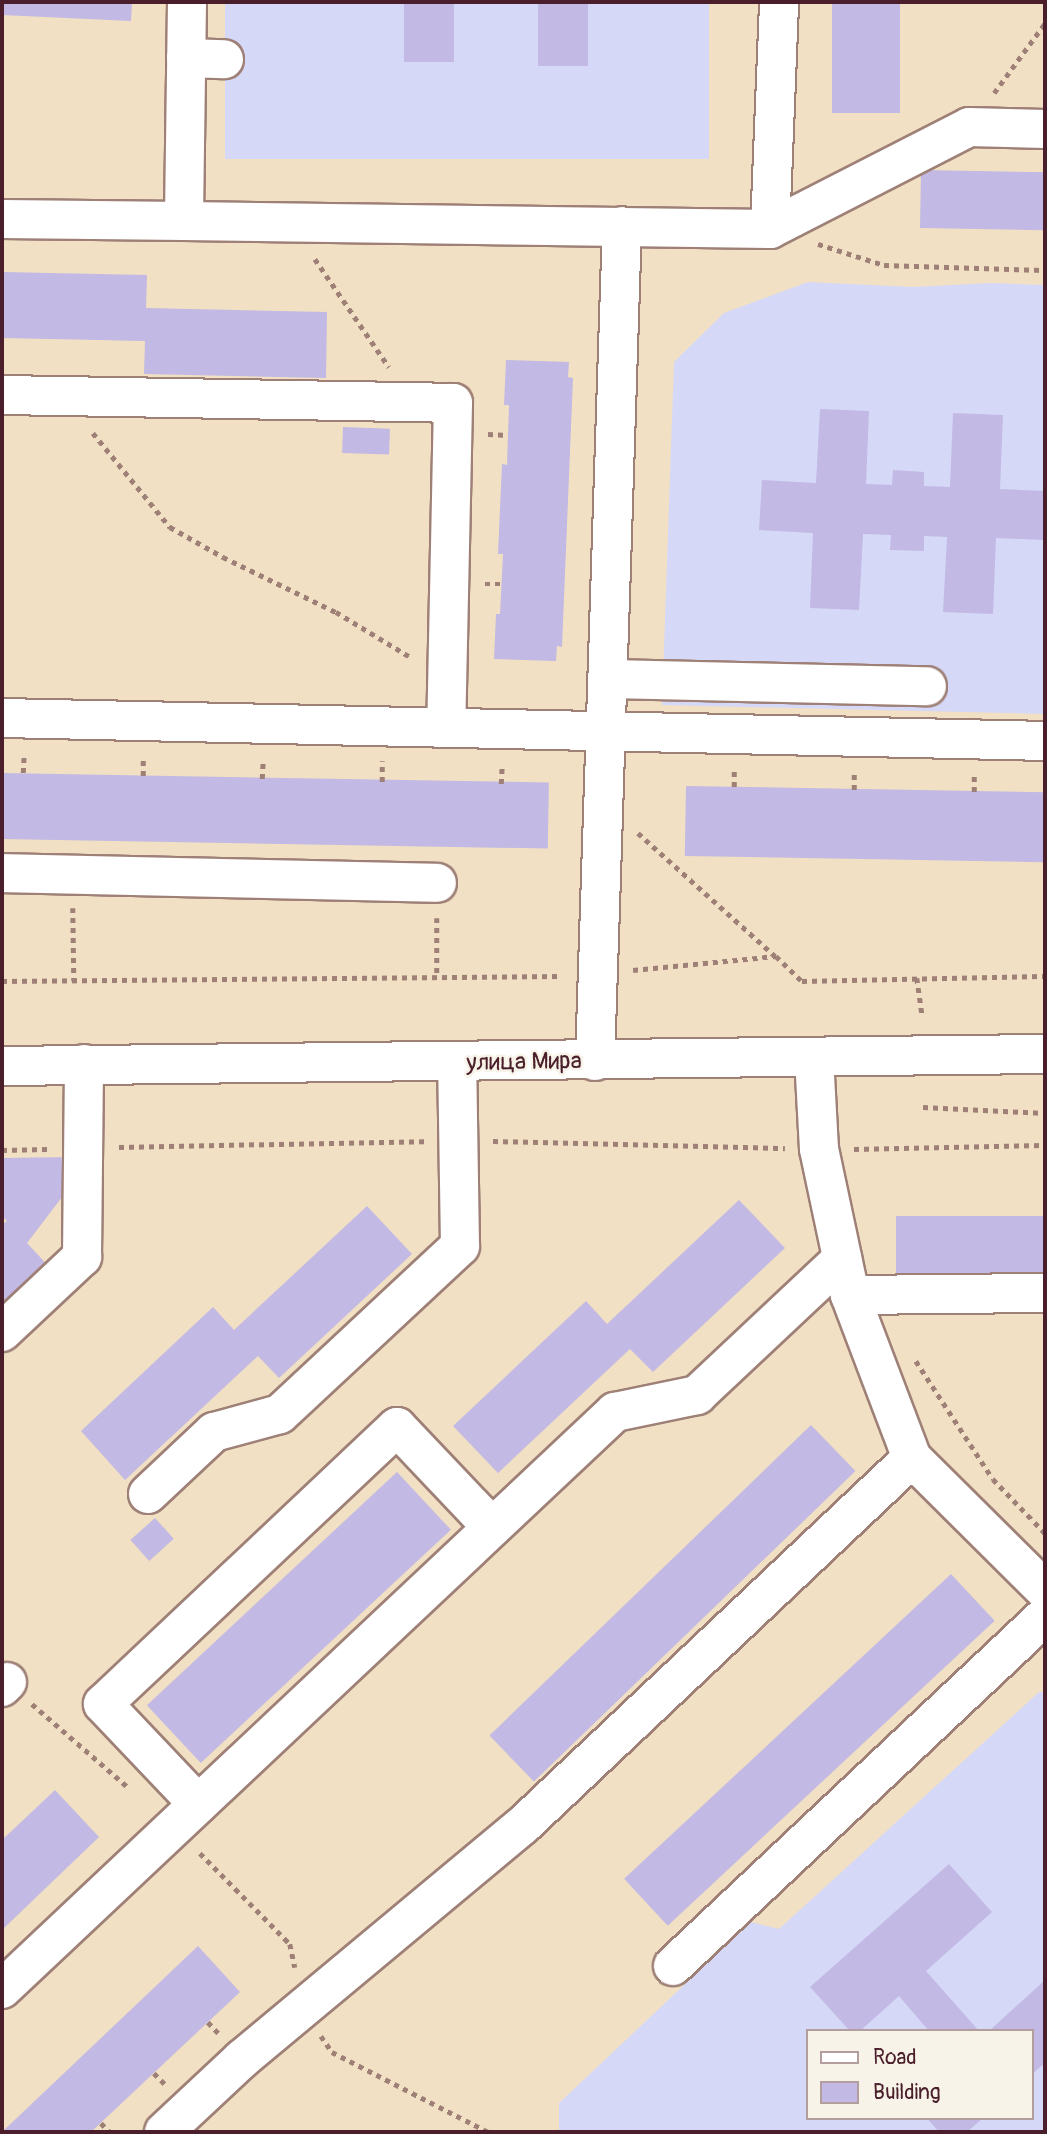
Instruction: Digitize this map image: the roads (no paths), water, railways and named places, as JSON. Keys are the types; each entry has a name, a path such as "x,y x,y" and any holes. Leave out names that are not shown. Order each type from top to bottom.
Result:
{"main road":[{"path":"184,221 187,2"},
{"path":"770,229 779,2"},
{"path":"186,58 224,59"},
{"path":"2,219 770,229 969,127 1045,129"},
{"path":"595,1061 622,226"},
{"path":"2,395 453,403 447,713"},
{"path":"608,679 927,686"},
{"path":"2,718 447,713 607,731 1045,741"},
{"path":"2,873 437,883"},
{"name":"улица Мира","path":"2,1066 457,1063 1045,1054"},
{"path":"814,1057 819,1149 846,1277 912,1458 1045,1590"},
{"path":"148,1494 215,1432 280,1414 460,1246 457,1063"},
{"path":"2,1332 82,1257 84,1064"},
{"path":"2,1989 615,1412 697,1395 846,1277 1045,1293"},
{"path":"186,1815 103,1704 397,1427 492,1527"},
{"path":"164,2132 242,2059 522,1826 912,1458"},
{"path":"673,1966 1045,1616"}]}
